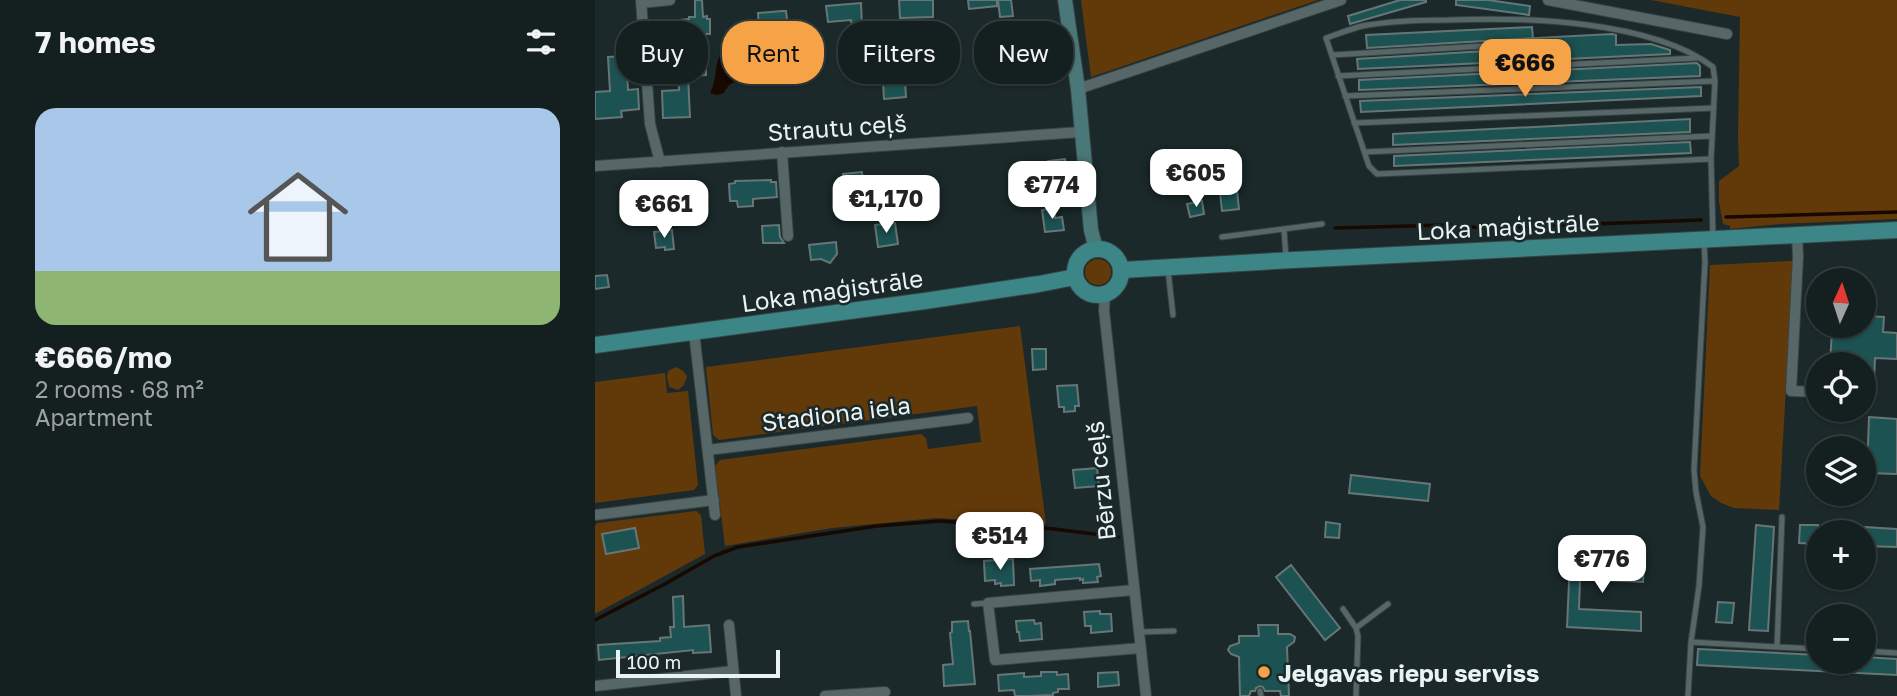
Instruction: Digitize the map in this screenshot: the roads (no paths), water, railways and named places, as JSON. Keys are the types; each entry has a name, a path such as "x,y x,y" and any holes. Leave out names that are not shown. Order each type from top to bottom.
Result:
{"main road":[{"name":"Loka maģistrāle","path":"1122,270 1897,230"},
{"path":"1096,249 1104,249 1116,257 1122,270 1118,286 1104,303 1083,290 1075,277 1075,269 1082,256 1096,249"},
{"name":"Loka maģistrāle","path":"595,345 938,299 1075,277"}],"street":[{"path":"660,162 650,124 641,1 670,0"},
{"path":"1065,0 1078,89 1091,230 1096,249"},
{"path":"1078,89 1341,0"},
{"path":"1548,0 1727,34"},
{"name":"Strautu ceļš","path":"595,166 1081,132"},
{"path":"782,152 787,236"},
{"path":"1797,234 1791,391 1806,392"},
{"name":"Bērzu ceļš","path":"1104,303 1146,696"},
{"path":"694,332 715,515"},
{"name":"Stadiona iela","path":"708,450 968,418"},
{"path":"595,515 714,500"},
{"path":"1134,590 988,603 995,660 1141,648"},
{"path":"729,625 736,696"},
{"path":"595,686 733,671"},
{"path":"825,696 885,692"}],"lane":[{"path":"1688,696 1703,527 1694,470 1708,238 1715,81 1713,67 1700,57 1671,45 1613,28 1501,18 1413,20 1361,26 1326,38 1369,166 1377,174 1711,159"},
{"path":"1332,55 1534,43"},
{"path":"1338,76 1700,57"},
{"path":"1345,96 1715,81"},
{"path":"1354,123 1714,108"},
{"path":"1365,152 1711,136"},
{"path":"1222,237 1322,224"},
{"path":"1284,230 1286,260"},
{"path":"1168,267 1173,315"},
{"path":"1777,647 1782,517"},
{"path":"974,604 988,603"},
{"path":"1356,628 1388,604"},
{"path":"1343,609 1356,628 1358,636 1356,696"},
{"path":"1139,632 1174,631"},
{"path":"1691,642 1806,648"},
{"path":"1876,652 1897,653"}],"waterway":[{"path":"1726,217 1897,212"},
{"path":"1335,228 1446,225 1485,228 1701,220"},
{"path":"595,620 714,556 738,547 877,526 940,521 1054,529 1118,537"}],"place":[{"name":"Jelgavas riepu serviss","path":"1264,672"}]}
